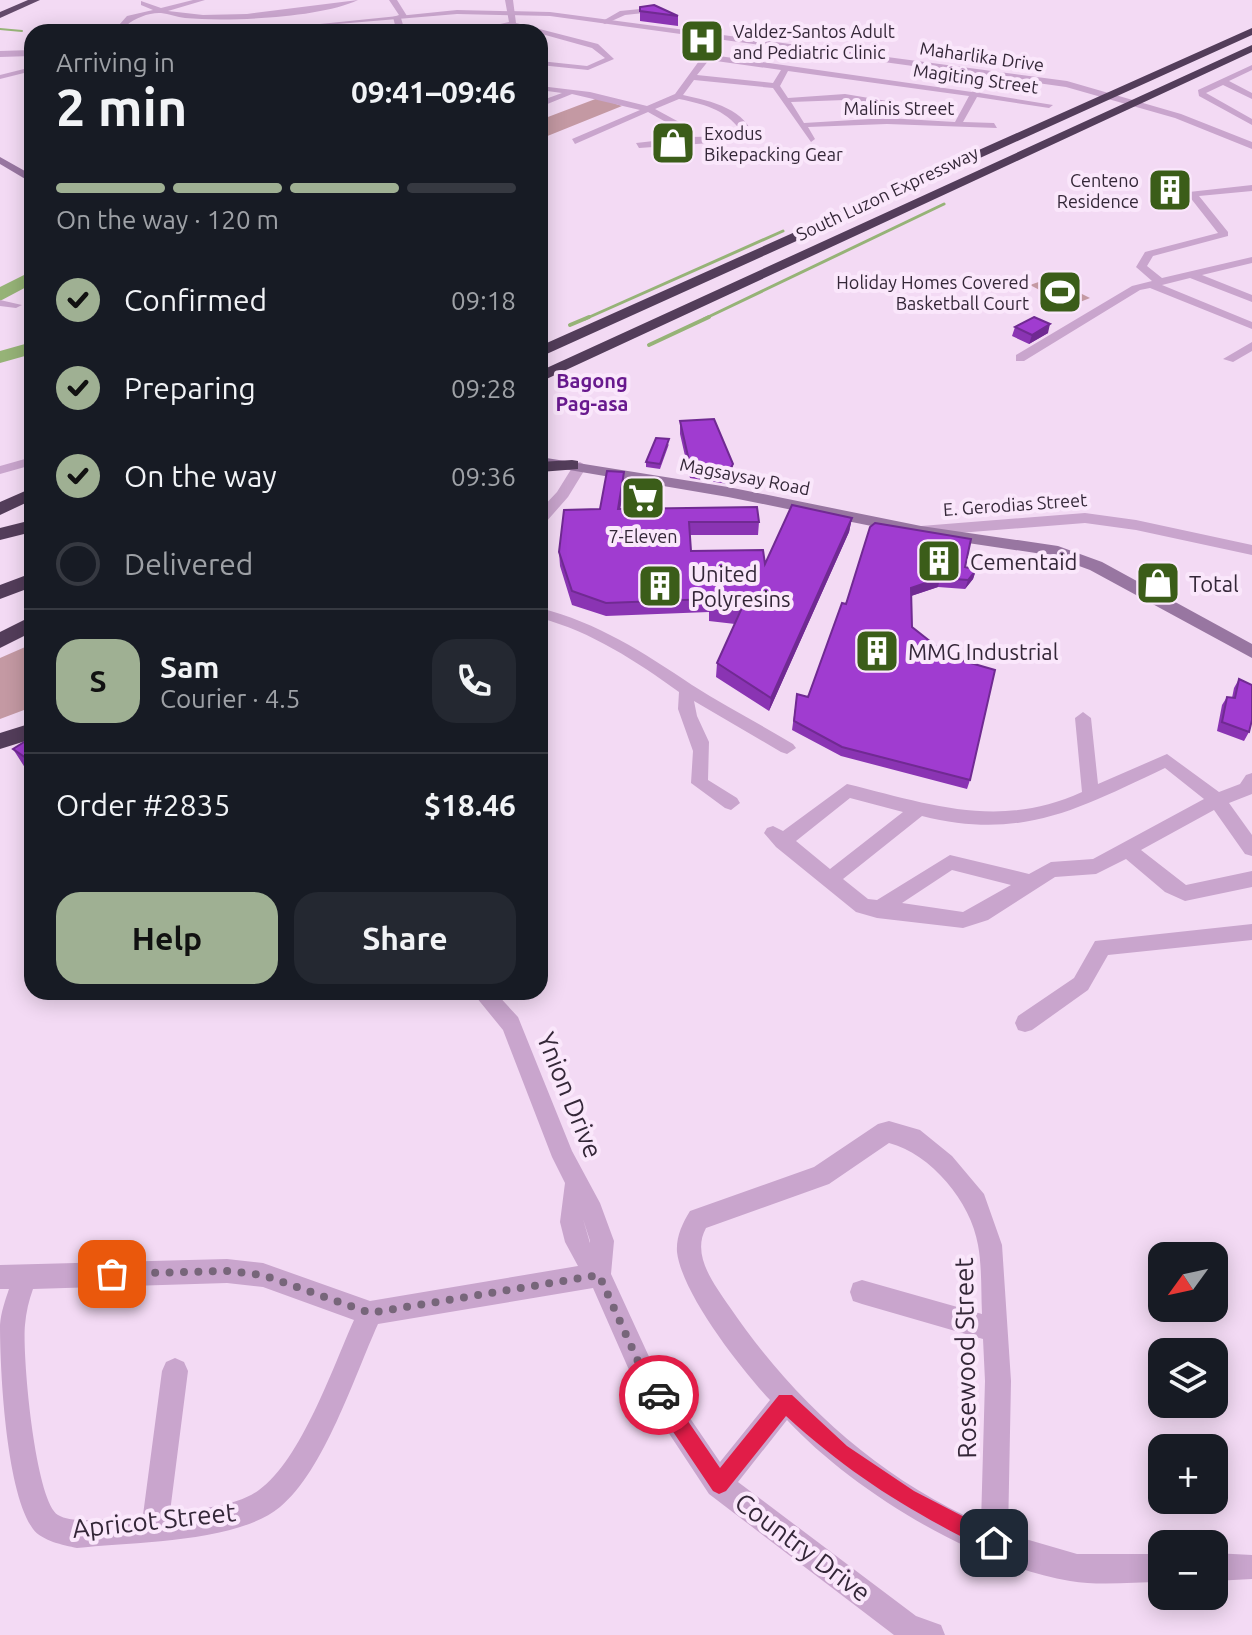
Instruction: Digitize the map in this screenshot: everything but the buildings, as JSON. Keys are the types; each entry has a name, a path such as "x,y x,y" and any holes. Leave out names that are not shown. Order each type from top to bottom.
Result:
{"highway":[{"path":"0,14 28,0"},
{"path":"0,14 36,0"},
{"name":"South Luzon Expressway","path":"548,348 1252,31"},
{"name":"South Luzon Expressway","path":"548,373 1252,48"},
{"path":"548,464 576,466"},
{"path":"0,509 24,497"},
{"path":"0,519 24,512"},
{"path":"0,534 24,528"},
{"path":"0,593 24,582"},
{"path":"0,631 24,620"},
{"path":"0,641 24,628"},
{"path":"0,726 24,718"},
{"path":"0,741 24,734"}],"main road":[{"path":"0,160 24,175"},
{"name":"Magsaysay Road","path":"576,466 921,531 1014,542 1080,559 1252,652"}],"street":[{"path":"125,24 155,9 201,0"},
{"path":"144,3 187,17 274,11 354,0"},
{"path":"393,0 400,17 399,24"},
{"path":"509,0 513,24"},
{"path":"605,22 623,13 650,10"},
{"path":"274,11 280,24"},
{"name":"Maharlika Drive","path":"331,24 512,11 994,72 1092,90 1162,111 1252,146"},
{"path":"548,34 595,46 610,59 588,68 548,64"},
{"path":"548,42 561,37"},
{"path":"575,141 678,96 721,37"},
{"path":"0,54 24,53"},
{"name":"Magiting Street","path":"707,57 1049,105"},
{"path":"776,86 786,67"},
{"path":"0,77 24,71"},
{"path":"1249,71 1222,81 1201,94 1252,122"},
{"path":"693,77 776,86 805,125 811,139"},
{"path":"959,124 984,80"},
{"path":"1222,81 1252,96"},
{"path":"548,88 575,90 646,111 675,122 686,140"},
{"path":"548,101 575,90"},
{"path":"639,145 751,138 733,112 725,107 678,96"},
{"path":"788,100 845,97 883,101"},
{"name":"Malinis Street","path":"805,125 887,121 994,126"},
{"path":"1245,192 1192,194 1224,234 1149,254 1141,267 1154,283 1252,326"},
{"path":"1020,358 1136,288 1252,260"},
{"path":"1191,275 1252,299"},
{"path":"1239,293 1252,290"},
{"path":"0,303 16,305"},
{"path":"1229,359 1252,346"},
{"path":"0,470 24,463"},
{"path":"548,510 563,494 576,466"},
{"name":"E. Gerodias Street","path":"921,531 1085,518 1136,525 1252,550"},
{"path":"548,615 571,620 621,643 688,690 787,748"},
{"path":"688,690 684,704 686,718 701,745 700,783 731,803"},
{"path":"1083,718 1091,797"},
{"path":"1250,789 1217,800 1096,866 1059,867 1029,882 981,914 963,920 877,910 852,900 778,837 847,791 956,818 1000,820 1050,811 1091,797 1167,760 1217,800 1252,849"},
{"path":"829,880 920,808"},
{"path":"1127,849 1172,887 1185,893 1252,879"},
{"path":"877,910 950,862 1029,882"},
{"path":"1025,1023 1081,984 1102,947 1252,932"},
{"name":"Ynion Drive","path":"489,1000 511,1024 576,1183 598,1226"},
{"name":"Rosewood Street","path":"785,1402 733,1336 701,1283 687,1251 692,1227 707,1214 821,1176 878,1135 889,1132 912,1138 944,1164 976,1202 990,1245 996,1330 994,1543"},
{"path":"576,1183 568,1217 572,1234 579,1249 599,1275"},
{"name":"Country Drive","path":"598,1226 602,1241 599,1275 642,1370 719,1484 908,1628 931,1635"},
{"name":"Apricot Street","path":"370,1313 298,1466 269,1499 227,1517 77,1534 56,1530 41,1518 32,1498 26,1470 13,1351 12,1277 227,1271 263,1275 370,1313 599,1275"},
{"path":"862,1292 996,1330"},
{"path":"155,1525 175,1371"},
{"path":"719,1484 785,1402 841,1452 907,1498 994,1543 1075,1568 1148,1568"},
{"path":"1228,1567 1248,1567"}],"shaded area":[{"path":"598,98 622,106 548,136 548,117"},
{"name":"Holiday Homes Covered Basketball Court","path":"1050,278 1090,298 1070,306 1030,285"},
{"path":"24,648 24,710 0,719 0,658"}],"waterway":[{"path":"0,29 22,31"},
{"path":"704,319 944,204"},
{"path":"585,319 783,231"},
{"path":"0,295 24,281"},
{"path":"570,325 589,317"},
{"path":"649,345 709,317"},
{"path":"0,357 24,350"}],"way so far":[{"path":"112,1274 227,1271 263,1275 370,1313 599,1275 642,1370 659,1395"}],"place":[{"name":"Valdez-Santos Adult and Pediatric Clinic","path":"702,41"},
{"name":"Exodus Bikepacking Gear","path":"673,143"},
{"name":"Centeno Residence","path":"1170,190"},
{"name":"Holiday Homes Covered Basketball Court","path":"1060,292"},
{"name":"7-Eleven","path":"643,498"},
{"name":"Cementaid","path":"939,561"},
{"name":"Total","path":"1158,583"},
{"name":"United Polyresins","path":"660,586"},
{"name":"MMG Industrial","path":"877,651"}],"district":[{"name":"Bagong Pag-asa","path":"592,392"}],"route":[{"path":"659,1395 719,1484 785,1402 841,1452 907,1498 994,1543"}]}
